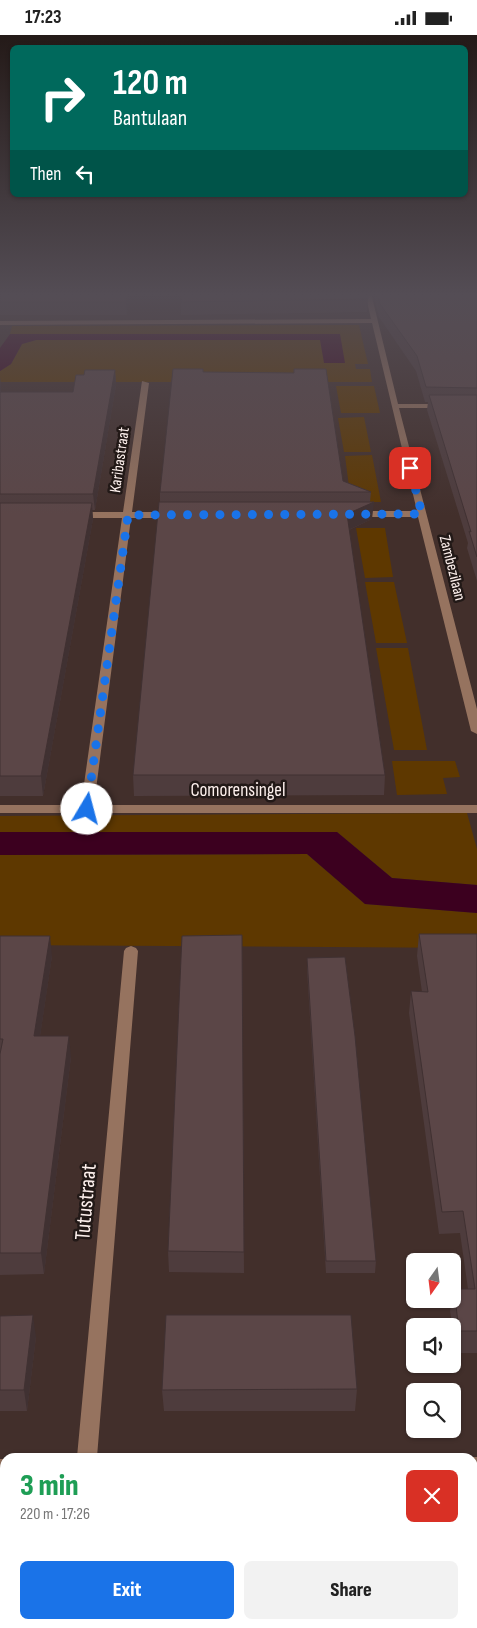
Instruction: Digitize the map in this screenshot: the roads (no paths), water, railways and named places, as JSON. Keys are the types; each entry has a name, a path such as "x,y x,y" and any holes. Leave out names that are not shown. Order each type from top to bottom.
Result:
{"street":[{"name":"Zambezilaan","path":"386,367 477,731"},
{"name":"Karibastraat","path":"87,809 145,383"},
{"path":"394,406 477,406"},
{"path":"348,514 422,514"},
{"path":"69,515 185,515"},
{"name":"Comorensingel","path":"0,809 477,809"},
{"name":"Tutustraat","path":"87,1453 131,951"}]}
